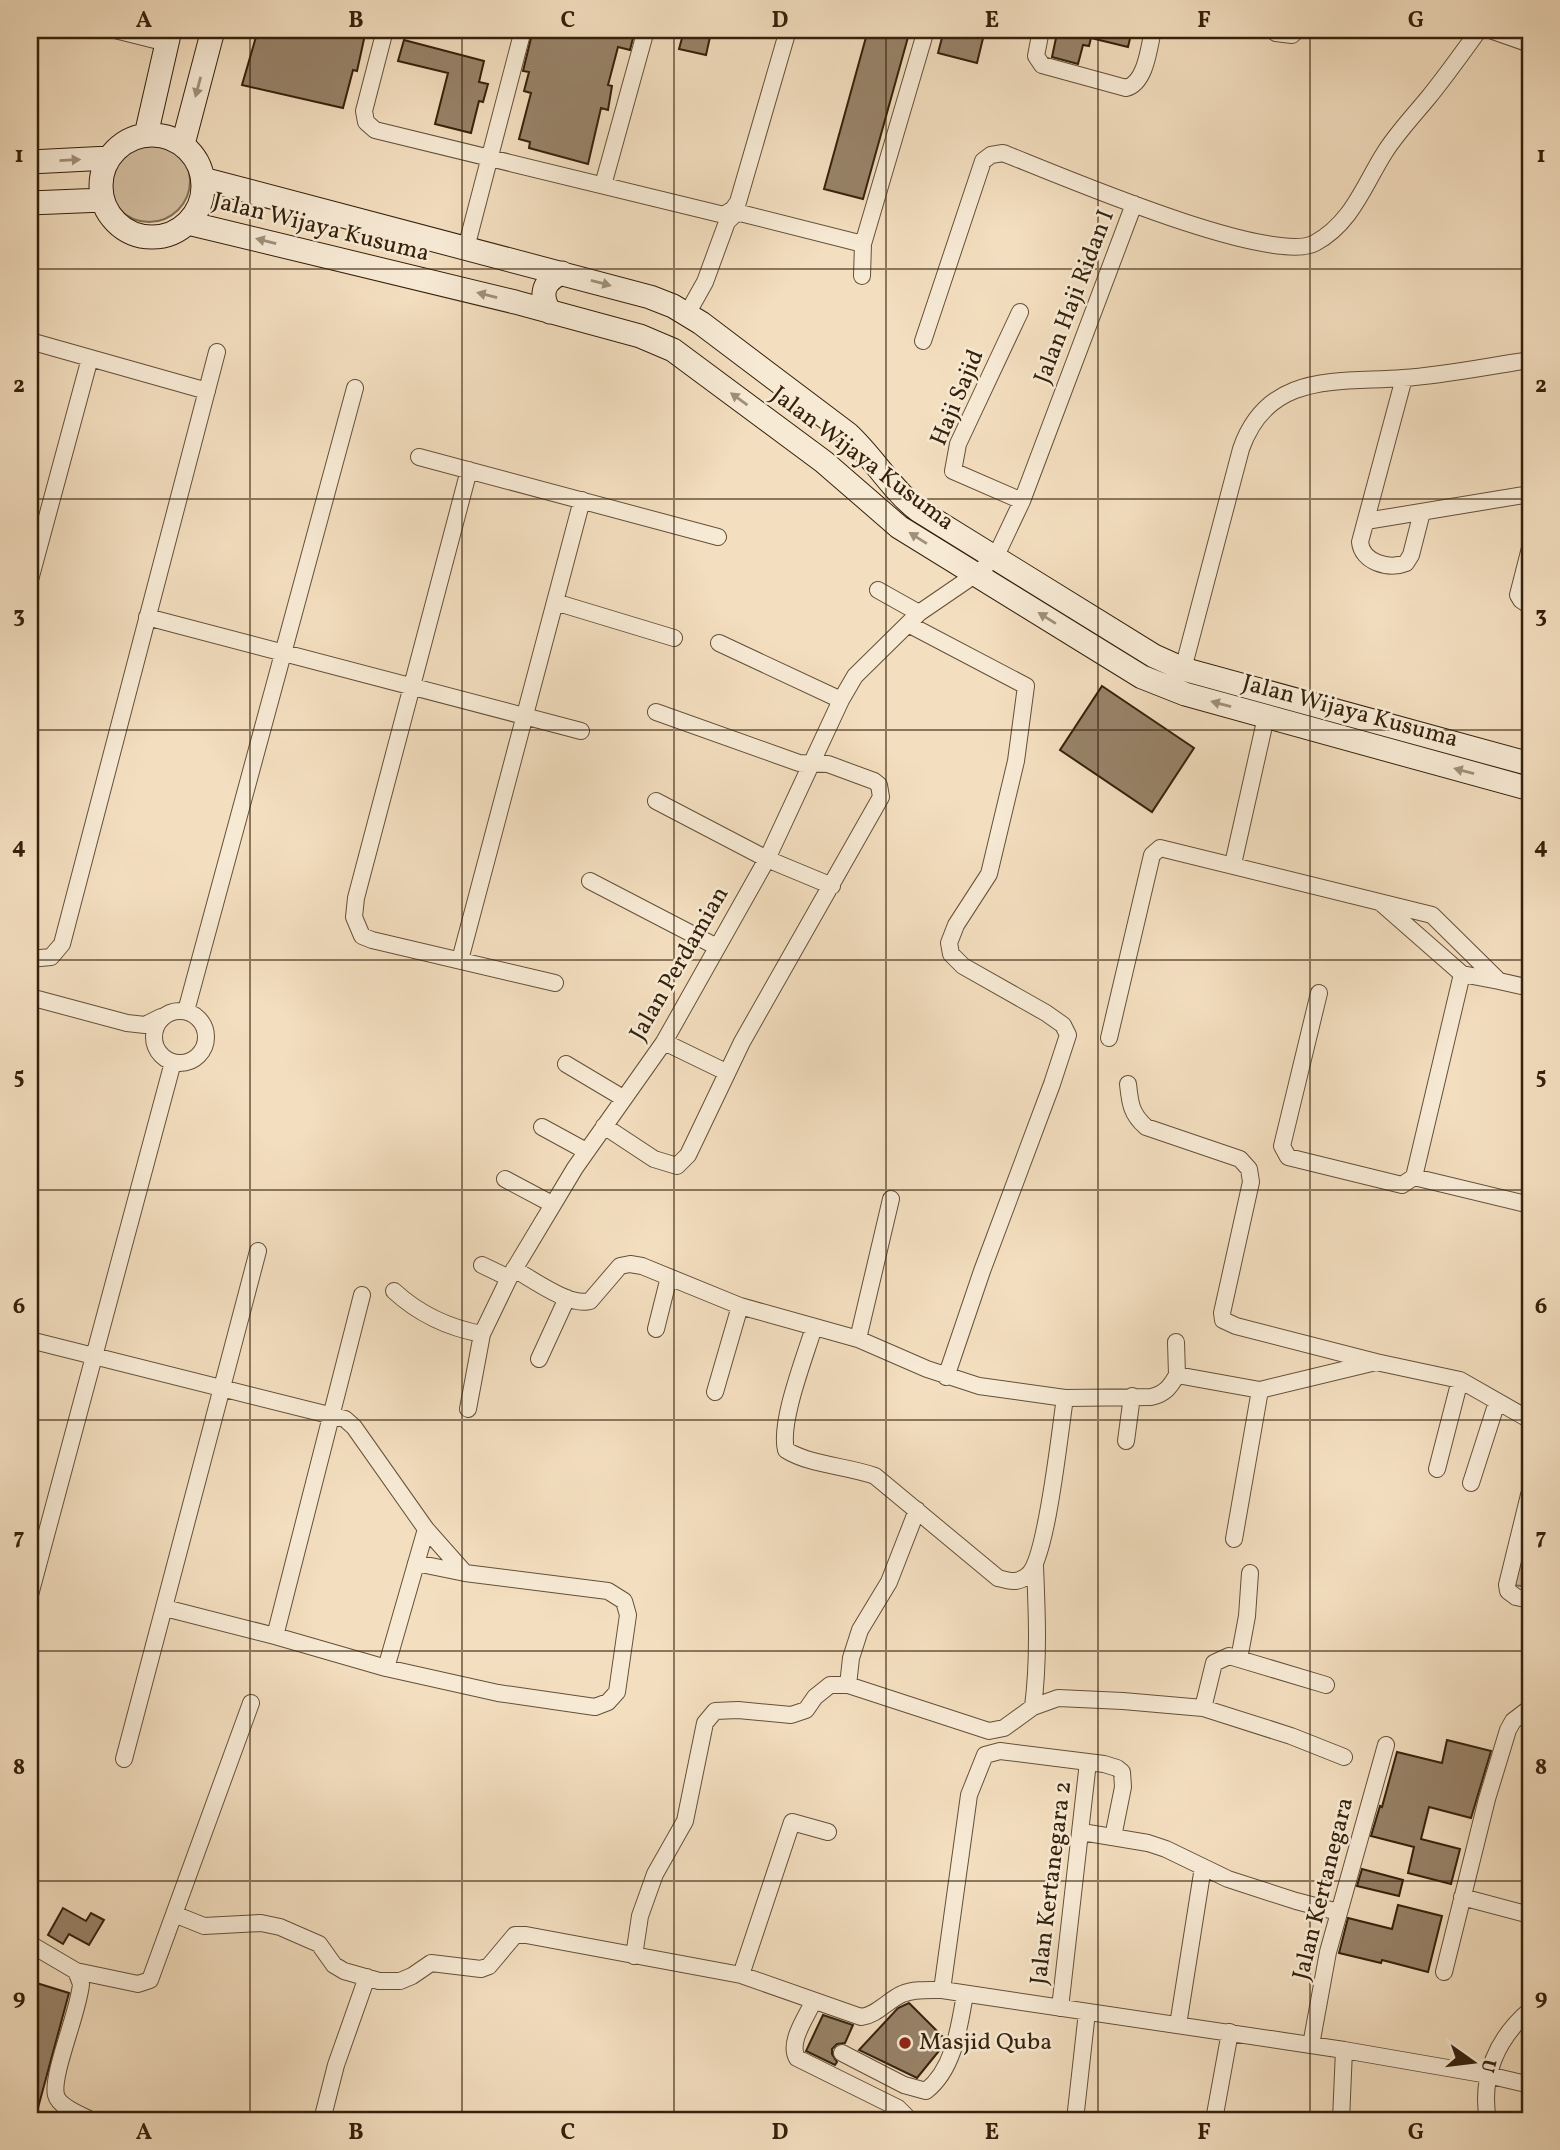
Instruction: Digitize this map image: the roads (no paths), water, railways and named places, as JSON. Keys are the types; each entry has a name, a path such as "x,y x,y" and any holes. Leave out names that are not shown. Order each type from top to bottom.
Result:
{"street":[{"path":"115,30 168,36 146,135"},
{"path":"183,144 213,30"},
{"path":"385,30 364,111 366,121 375,130 718,214 730,212 738,202 788,30"},
{"path":"466,248 523,30"},
{"path":"603,185 646,30"},
{"path":"863,276 863,243 926,30"},
{"path":"1041,30 1036,56 1042,65 1126,88 1139,79 1153,30"},
{"path":"1272,30 1292,35 1297,30"},
{"name":"Jalan Haji Ridan I","path":"995,558 1022,500 1134,204 1232,238 1282,246 1313,245 1340,225 1364,192 1385,151 1479,30"},
{"path":"1490,30 1530,44"},
{"path":"146,135 172,138 183,144 197,160 203,179 202,198 188,223 176,232 162,237 139,235 119,225 109,214 103,200 102,178 109,158 125,142 146,135"},
{"path":"923,341 983,161 991,155 1003,153 1134,204"},
{"path":"30,162 109,158"},
{"name":"Jalan Wijaya Kusuma","path":"203,179 650,296 687,314 848,434 911,505 1154,656 1183,669 1530,764"},
{"path":"30,203 103,200"},
{"path":"687,314 705,282 727,222 734,215 740,214 863,243"},
{"name":"Jalan Wijaya Kusuma","path":"188,223 515,302 652,339 673,350 824,462 899,527 1149,681 1178,692 1530,789"},
{"path":"515,302 526,296 531,289 532,277 527,264"},
{"path":"550,312 543,299 543,291 550,279 562,273"},
{"name":"Haji Sajid","path":"1020,313 958,444 953,471 1022,500"},
{"path":"30,341 207,391"},
{"path":"30,959 51,957 62,944 217,352"},
{"path":"30,580 90,358"},
{"path":"1183,669 1241,449 1253,421 1269,404 1293,392 1328,381 1404,378 1530,360"},
{"path":"1404,378 1360,542 1365,557 1388,565 1406,563 1411,555 1422,512"},
{"path":"186,1011 355,388"},
{"path":"419,457 718,537"},
{"path":"469,470 356,898 354,917 362,936 555,983"},
{"path":"1366,521 1530,494"},
{"path":"460,960 582,500"},
{"path":"1530,548 1518,595 1530,606"},
{"name":"Jalan Perdamian","path":"468,1409 482,1334 511,1273 586,1151 664,1042 767,859 841,699 855,676 913,619 995,558"},
{"path":"878,590 913,619 1026,686 1016,761 989,874 956,925 949,943 951,954 963,966 1046,1013 1063,1025 1068,1035 946,1377"},
{"path":"555,602 674,638"},
{"path":"147,617 581,731"},
{"path":"719,643 841,699"},
{"path":"604,1126 654,1159 677,1166 688,1155 726,1072 879,802 881,791 874,780 828,764 799,762 656,712"},
{"path":"1233,864 1266,716"},
{"path":"656,801 767,859 832,886"},
{"path":"1109,1038 1152,855 1157,849 1165,847 1432,915 1499,981"},
{"path":"590,881 717,947"},
{"path":"1380,902 1462,974 1530,988"},
{"path":"1319,993 1282,1146 1288,1157 1402,1185 1414,1177 1462,974"},
{"path":"30,997 127,1023 145,1025 166,1014 186,1011 202,1022 206,1041 204,1048 195,1058 183,1063 173,1062 158,1052 143,1031 127,1023"},
{"path":"158,1052 153,1041 154,1030 166,1014"},
{"path":"664,1042 726,1072"},
{"path":"30,1595 173,1062"},
{"path":"566,1065 623,1098"},
{"path":"1128,1084 1130,1106 1135,1118 1146,1126 1240,1159 1250,1169 1251,1182 1222,1313 1223,1320 1236,1326 1376,1362 1460,1380 1530,1420"},
{"path":"542,1127 586,1151"},
{"path":"1414,1177 1530,1205"},
{"path":"505,1179 552,1204"},
{"path":"859,1339 891,1199"},
{"path":"124,1759 258,1251"},
{"path":"482,1265 511,1273 580,1302 590,1301 620,1266 642,1266 740,1306 859,1339 946,1377 979,1387 1065,1398 1160,1395 1170,1388 1177,1375 1176,1342"},
{"path":"656,1329 669,1278"},
{"path":"394,1291 410,1306 430,1318 482,1334"},
{"path":"275,1636 362,1295"},
{"path":"539,1359 567,1298"},
{"path":"715,1392 740,1306"},
{"path":"814,1327 788,1414 783,1439 786,1450 796,1456 875,1476 998,1578 1018,1581 1029,1575 1035,1566"},
{"path":"30,1340 345,1419 354,1427 426,1529 465,1573"},
{"path":"1177,1375 1260,1390 1376,1362"},
{"path":"1437,1469 1460,1380"},
{"path":"1234,1539 1260,1390"},
{"path":"1125,1441 1132,1396"},
{"path":"1033,1707 1038,1634 1035,1566 1045,1527 1065,1398"},
{"path":"1471,1483 1497,1402"},
{"path":"1525,1494 1507,1585 1508,1591 1516,1597 1530,1600"},
{"path":"848,1685 851,1658 860,1630 889,1582 917,1510"},
{"path":"386,1668 426,1529"},
{"path":"165,1608 386,1668 498,1693 595,1707 608,1702 617,1692 628,1615 624,1601 608,1591 465,1573 416,1563"},
{"path":"1239,1659 1247,1616 1250,1573"},
{"path":"1203,1708 1214,1663 1228,1656 1326,1685"},
{"path":"634,1956 640,1916 654,1874 685,1821 705,1723 715,1712 738,1710 791,1715 806,1710 815,1697 830,1685 848,1685 989,1731 1004,1728 1033,1707 1058,1698 1203,1708 1291,1736 1344,1757"},
{"path":"30,1944 76,1971 111,1976 138,1984 150,1980 251,1703"},
{"path":"1444,1972 1487,1799 1508,1730 1513,1721 1530,1708"},
{"name":"Jalan Kertanegara","path":"1311,2046 1328,1952 1386,1745"},
{"path":"942,1990 969,1795 985,1755 1000,1751 1117,1768 1122,1772 1123,1787 1114,1837"},
{"name":"Jalan Kertanegara 2","path":"1060,2008 1088,1762"},
{"path":"741,1975 792,1822 828,1832"},
{"path":"1082,1832 1166,1849 1240,1883 1338,1912"},
{"path":"1178,2025 1203,1867"},
{"path":"1462,1898 1530,1915"},
{"path":"174,1914 204,1926 261,1923 280,1927 319,1944 334,1965 344,1971 379,1981 400,1981 431,1963 481,1969 489,1966 515,1935 526,1935 741,1975 861,2017 868,2016 902,1994 942,1990 1344,2050 1488,2074 1530,2085"},
{"path":"76,1971 82,1984 57,2076 56,2095 60,2103 85,2119"},
{"path":"321,2120 336,2065 367,1977"},
{"path":"842,2053 904,2085 926,2091 935,2084 951,2055 965,1994"},
{"path":"813,2002 794,2042 793,2051 797,2058 898,2108 906,2116 906,2120"},
{"path":"1488,2120 1488,2074 1497,2050 1510,2029 1530,2010"},
{"path":"1075,2120 1087,2012"},
{"path":"1214,2120 1230,2032"},
{"path":"1341,2120 1344,2050"}],"place":[{"name":"Masjid Quba","path":"905,2043"}]}
